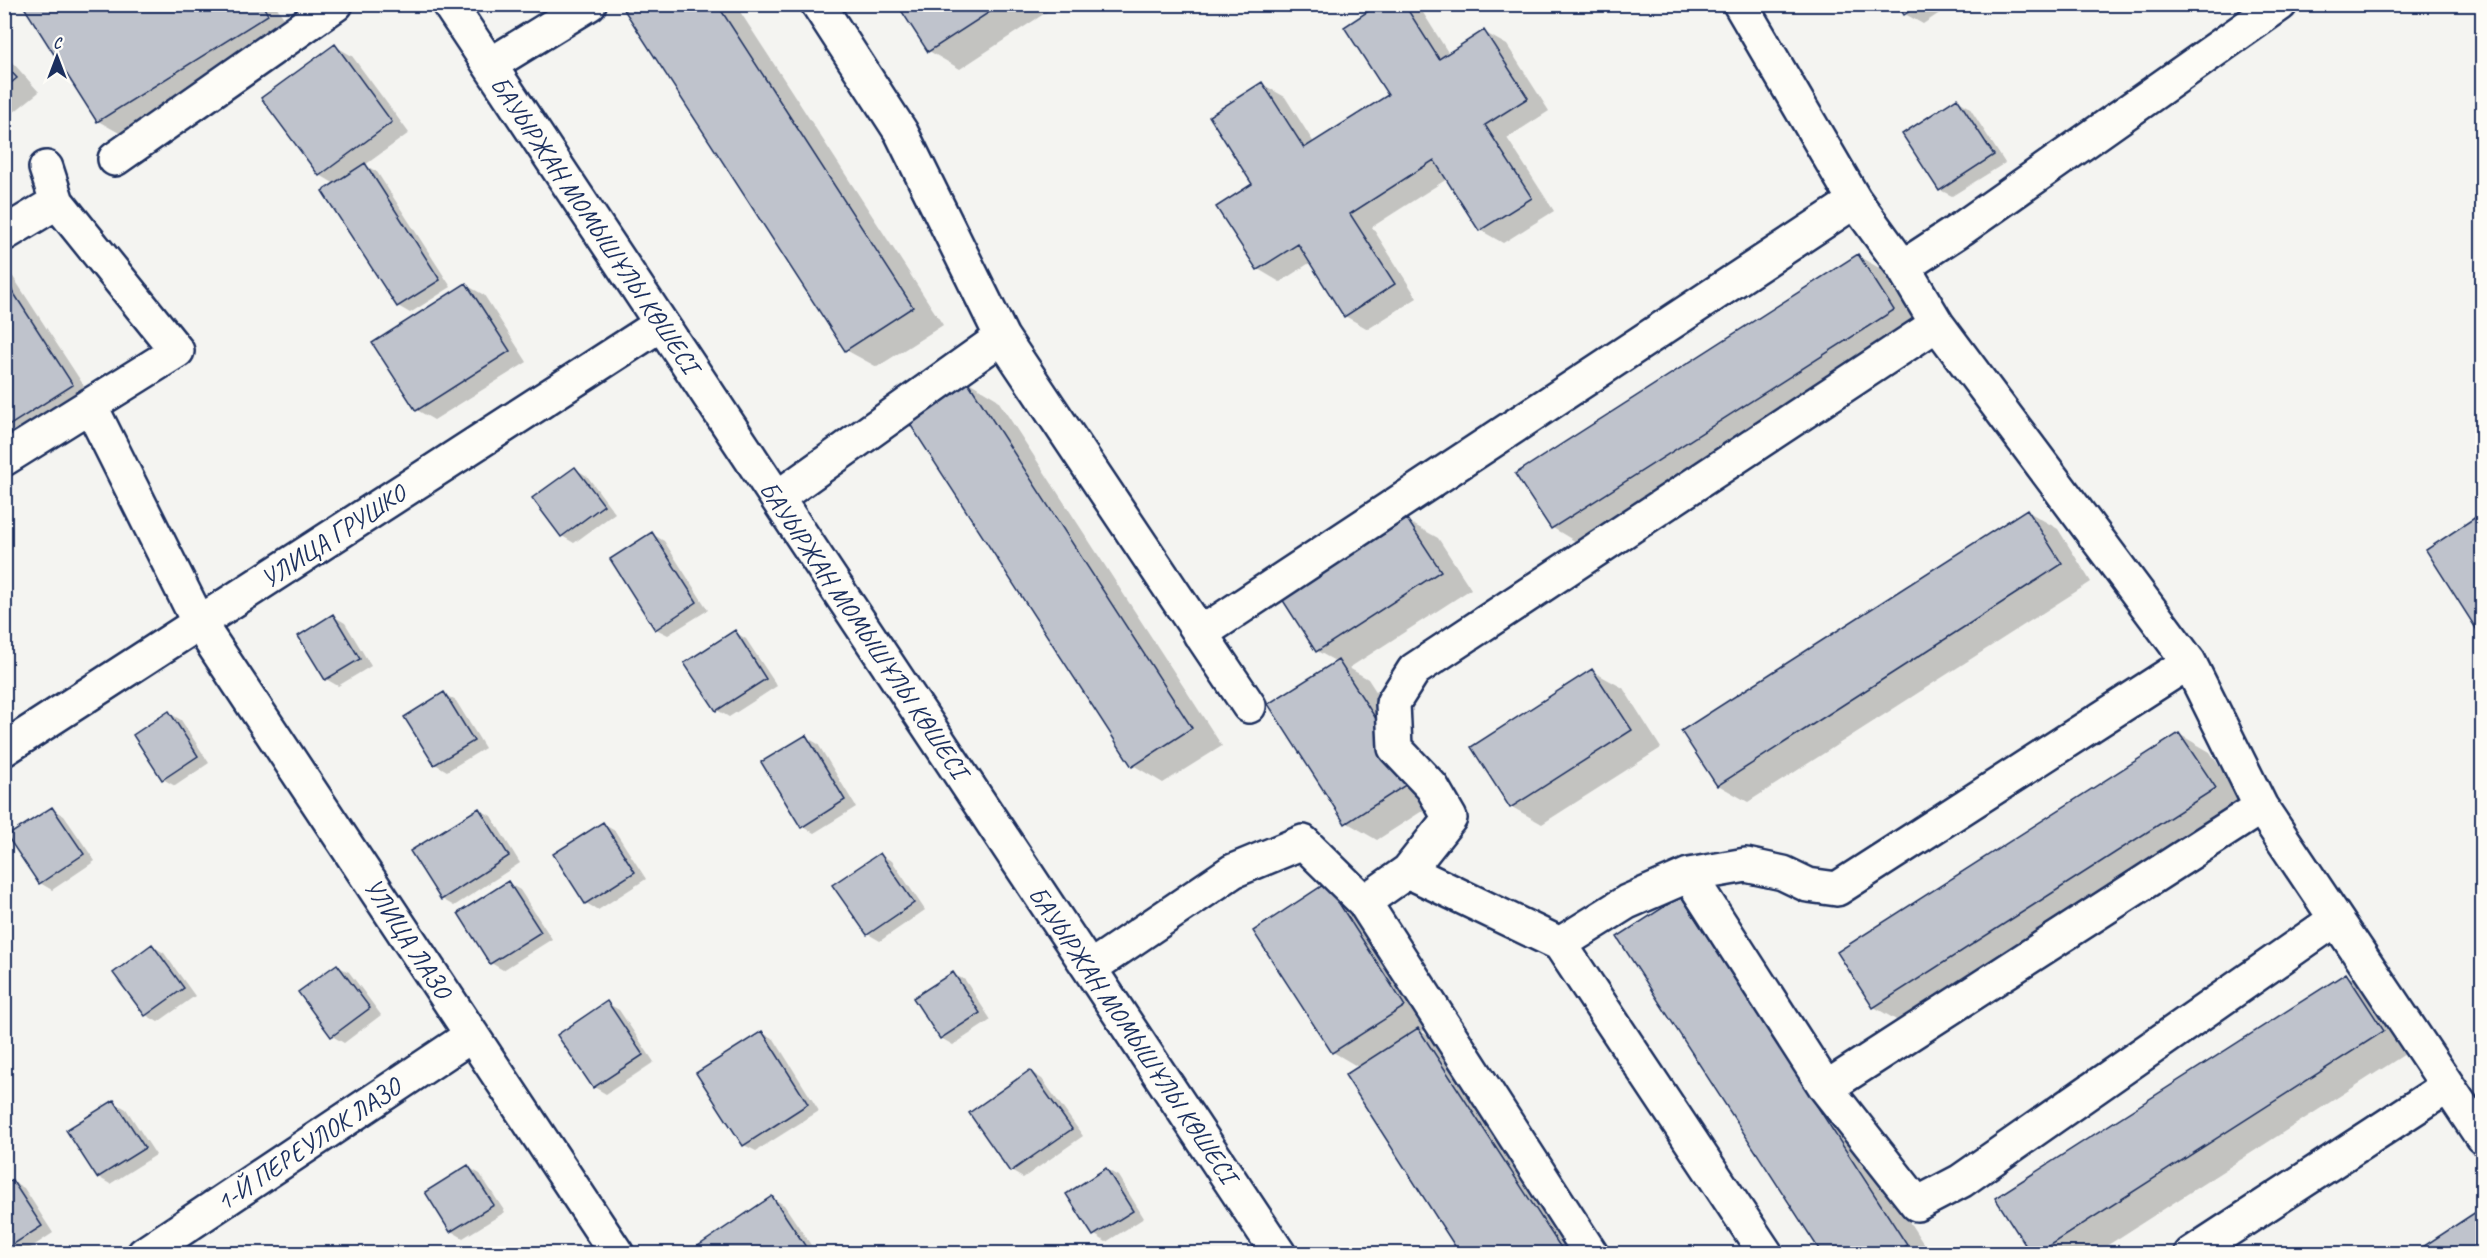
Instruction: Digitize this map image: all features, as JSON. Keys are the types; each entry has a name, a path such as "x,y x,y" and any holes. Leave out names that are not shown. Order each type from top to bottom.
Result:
{"street":[{"path":"115,159 336,4"},
{"name":"БАУЫРЖАН МОМЫШҰЛЫ КӨШЕСІ","path":"449,4 1279,1254"},
{"path":"490,65 590,4"},
{"path":"818,4 901,132 1002,338 1249,706"},
{"path":"1740,4 1855,201 1903,267 1937,324 2189,662 2261,807 2482,1137"},
{"path":"1903,267 1964,227 2280,4"},
{"path":"4,459 177,351 57,202 46,168"},
{"path":"1200,634 1855,201"},
{"path":"4,234 57,202"},
{"name":"УЛИЦА ГРУШКО","path":"4,750 661,324"},
{"path":"1364,902 1408,871 1450,818 1432,787 1395,748 1393,703 1414,670 1937,324"},
{"path":"777,498 1002,338"},
{"name":"УЛИЦА ЛАЗО","path":"90,405 199,623 617,1254"},
{"path":"1560,944 1627,902 1689,875 1746,865 1783,873 1808,885 1837,889 2189,662"},
{"path":"1826,1088 2261,807"},
{"path":"1090,968 1233,871 1303,842 1364,902 1591,1254"},
{"path":"1408,871 1560,944 1766,1254"},
{"path":"1689,875 1826,1088 1917,1203 1961,1181 2336,919"},
{"name":"1-Й ПЕРЕУЛОК ЛАЗО","path":"144,1254 472,1035"},
{"path":"2191,1254 2448,1086"}],"building":[{"path":"22,4 262,4 268,15 97,122"},
{"path":"717,4 913,307 845,351 621,5"},
{"path":"897,4 1002,4 928,52"},
{"path":"1379,4 1404,4 1439,59 1484,30 1528,98 1485,125 1532,198 1479,231 1434,160 1350,214 1395,284 1344,317 1298,244 1257,270 1216,207 1252,184 1209,116 1262,82 1304,148 1388,95 1344,27"},
{"path":"1897,4 1920,4 1904,15"},
{"path":"335,44 392,122 319,176 261,98"},
{"path":"4,64 17,78 4,89"},
{"path":"1957,98 1994,155 1939,191 1902,134"},
{"path":"365,163 440,280 397,307 322,191"},
{"path":"1858,254 1894,310 1551,529 1515,474"},
{"path":"4,278 73,385 4,429"},
{"path":"466,283 510,351 416,411 372,343"},
{"path":"966,379 1192,728 1132,767 906,418"},
{"path":"575,467 604,505 561,537 532,498"},
{"path":"2027,509 2062,564 1717,786 1681,731"},
{"path":"2482,513 2482,638 2426,550"},
{"path":"1407,519 1441,571 1316,652 1282,599"},
{"path":"652,532 697,602 655,630 610,559"},
{"path":"333,614 360,659 325,680 298,636"},
{"path":"735,630 766,679 716,711 684,663"},
{"path":"1338,660 1415,779 1345,824 1268,704"},
{"path":"1592,669 1632,730 1510,808 1471,747"},
{"path":"444,692 474,741 434,765 404,717"},
{"path":"169,711 198,756 162,780 133,735"},
{"path":"2179,733 2216,788 1873,1008 1837,952"},
{"path":"806,735 845,800 801,828 761,762"},
{"path":"52,807 84,854 39,884 7,836"},
{"path":"479,808 509,856 441,900 410,851"},
{"path":"603,822 635,872 585,904 553,854"},
{"path":"880,853 914,903 867,935 832,885"},
{"path":"508,881 541,932 490,964 458,913"},
{"path":"1326,883 1405,1006 1332,1053 1253,931"},
{"path":"1681,896 1907,1245 1894,1254 1822,1254 1617,937"},
{"path":"152,944 184,988 145,1016 113,973"},
{"path":"337,964 370,1008 331,1037 298,992"},
{"path":"953,972 980,1013 940,1039 913,998"},
{"path":"2346,973 2384,1031 2036,1254 2031,1254 1995,1198"},
{"path":"607,1001 643,1055 593,1088 557,1035"},
{"path":"1418,1028 1565,1254 1460,1254 1345,1075"},
{"path":"762,1031 808,1104 743,1146 696,1073"},
{"path":"1030,1070 1072,1129 1010,1172 969,1113"},
{"path":"114,1100 145,1148 97,1178 66,1130"},
{"path":"468,1165 494,1205 450,1232 425,1192"},
{"path":"1106,1168 1133,1211 1093,1236 1066,1194"},
{"path":"12,1180 42,1226 6,1249 4,1184"},
{"path":"772,1196 806,1247 796,1254 703,1254 698,1246"},
{"path":"2482,1208 2482,1254 2412,1254"}]}
